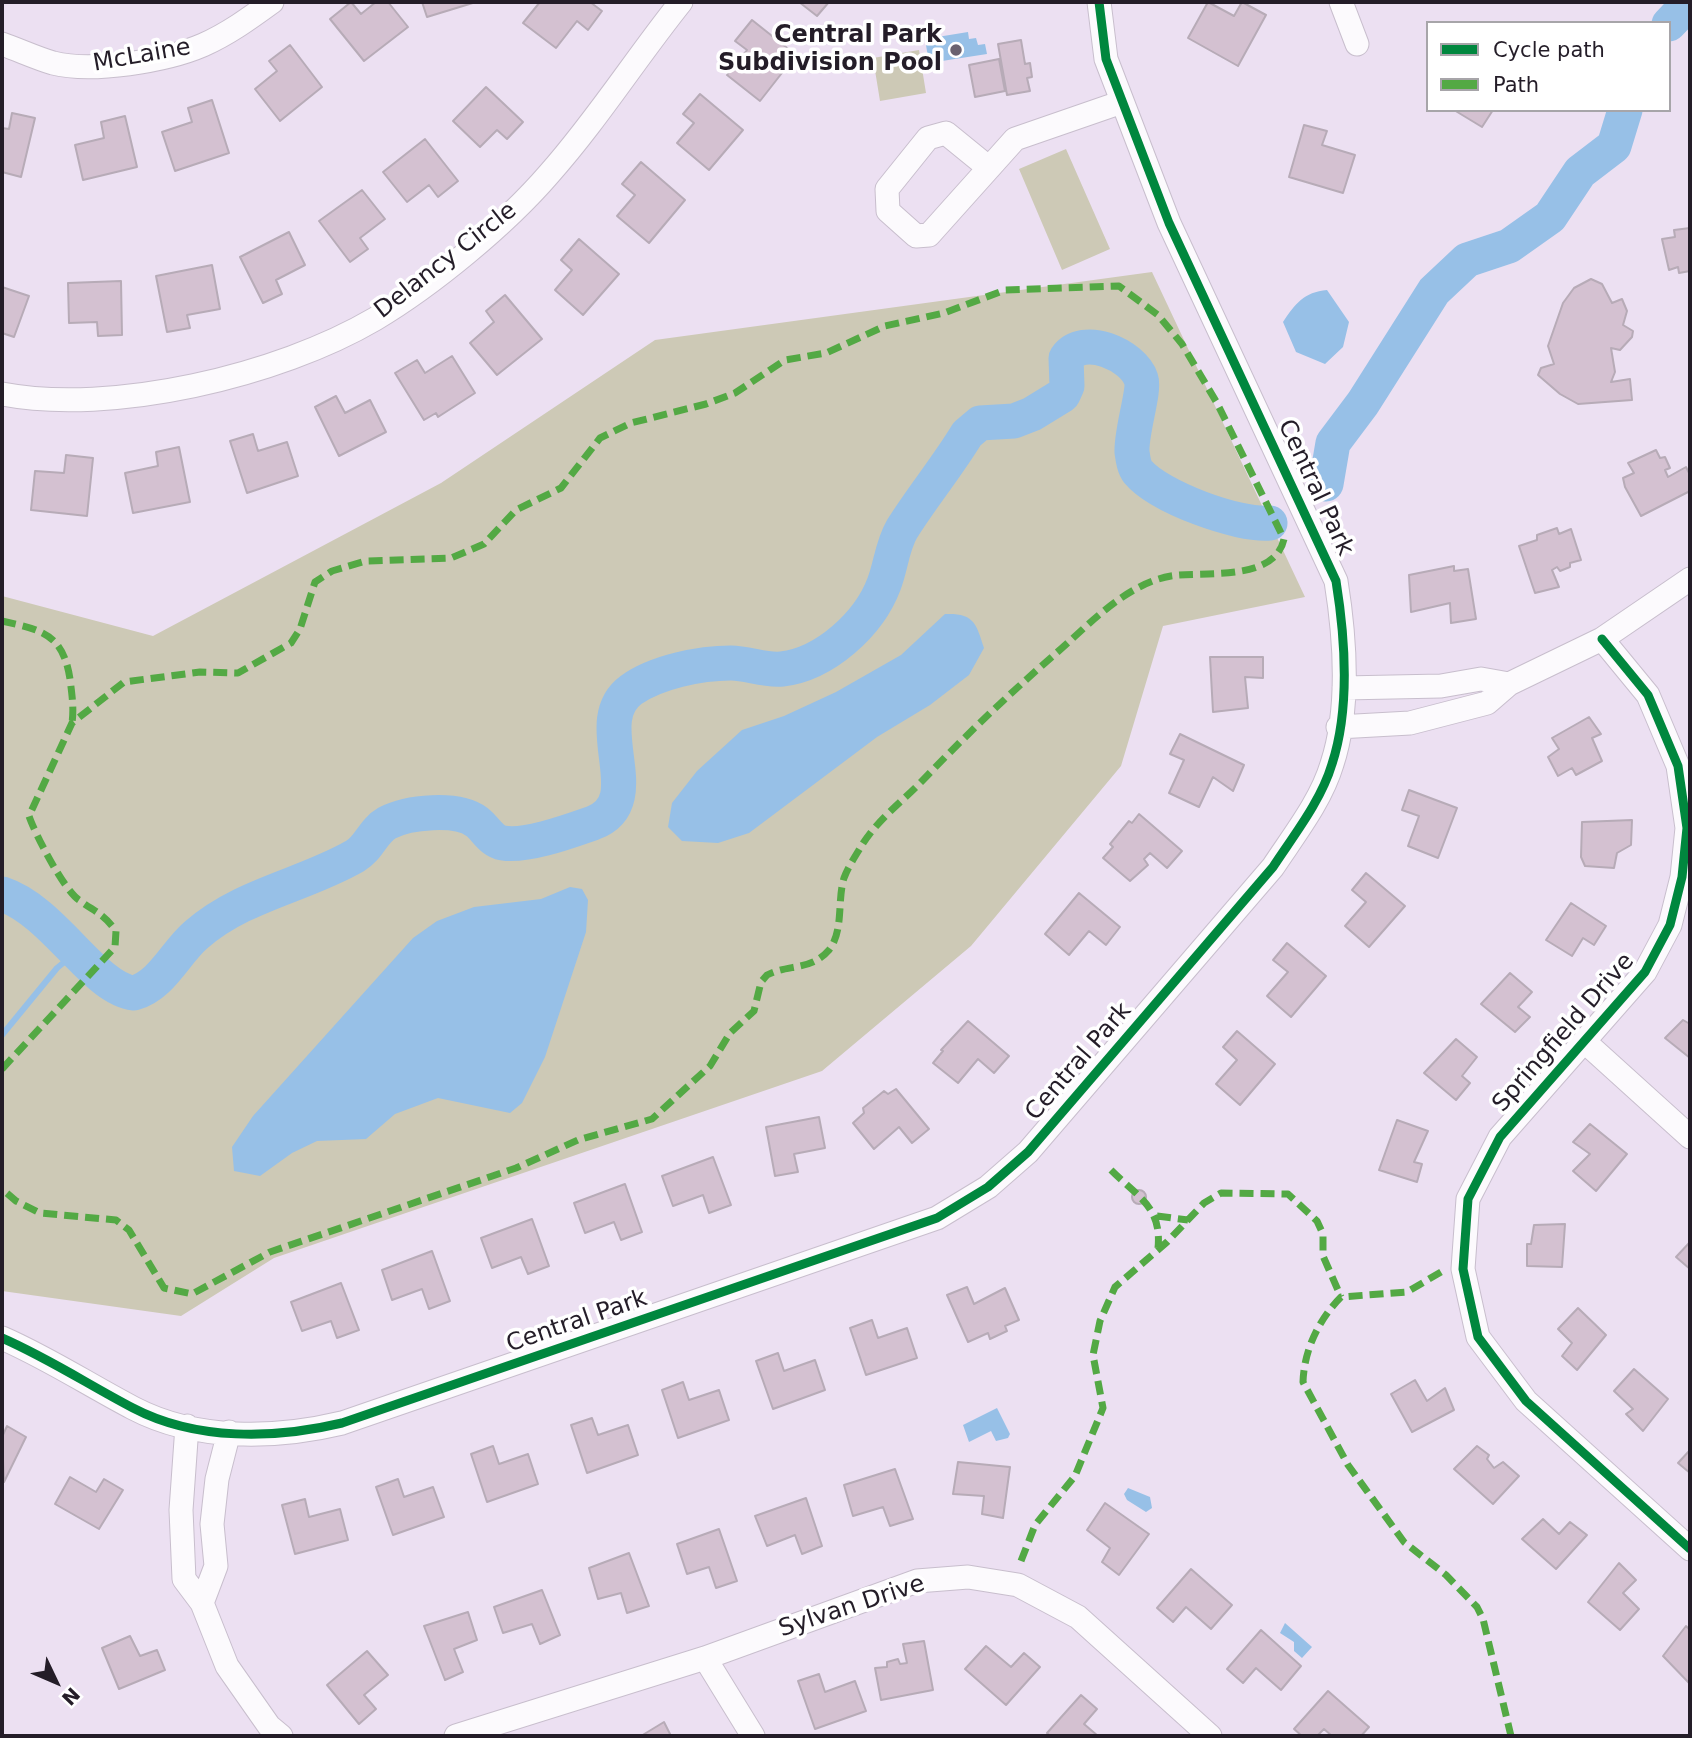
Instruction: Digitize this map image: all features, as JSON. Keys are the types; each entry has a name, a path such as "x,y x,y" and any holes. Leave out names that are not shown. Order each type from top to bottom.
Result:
{"street":[{"name":"McLaine","path":"2,44 54,63 83,66 131,62 201,46 244,23 272,2"},
{"name":"Delancy Circle","path":"2,394 81,401 204,382 261,367 375,319 453,263 531,193 573,144 681,2"},
{"name":"Central Park","path":"2,1338 47,1357 135,1410 187,1426 229,1432 261,1436 304,1432 342,1423 937,1219 978,1193 1028,1152 1273,867 1306,817 1332,765 1344,688 1344,631 1336,581 1169,223 1106,59 1099,2"},
{"path":"1341,2 1357,44"},
{"path":"989,168 946,133 928,138 887,189 888,211 916,236 929,235 1015,139 1122,102"},
{"path":"1338,726 1410,723 1487,703 1509,684 1602,639 1690,579"},
{"name":"Springfield Drive","path":"1602,639 1648,695 1678,766 1687,828 1682,877 1670,925 1645,972 1500,1137 1468,1199 1463,1269 1478,1337 1526,1401 1690,1549"},
{"path":"1344,688 1441,686 1481,679 1509,684"},
{"path":"1585,1042 1690,1136"},
{"path":"187,1426 181,1510 184,1579 202,1603 227,1666 269,1726 281,1736"},
{"path":"202,1603 216,1566 212,1524 217,1479 229,1432"},
{"name":"Sylvan Drive","path":"456,1736 705,1658 917,1581 968,1577 1018,1585 1078,1617 1210,1736"},
{"path":"705,1658 753,1736"}],"shaded area":[{"path":"919,50 926,93 880,101 873,58"},
{"path":"1066,149 1110,249 1062,270 1019,169"},
{"path":"1152,272 1305,597 1163,626 1121,766 971,946 822,1071 274,1258 181,1316 2,1291 2,596 153,636 441,483 655,340"}],"water":[{"name":"Central Park Subdivision Pool","path":"968,32 969,39 976,38 978,45 985,44 987,54 929,63 925,39"},
{"path":"1327,290 1349,322 1343,347 1325,364 1296,352 1283,322 1306,296"},
{"path":"945,614 962,615 972,621 984,648 969,675 930,705 877,737 749,833 718,843 682,841 668,827 672,803 697,771 742,730 784,716 836,692 901,655"},
{"path":"570,887 582,889 588,900 586,932 545,1057 522,1103 510,1113 438,1098 395,1114 366,1139 317,1141 292,1153 260,1176 234,1171 232,1147 253,1116 413,938 437,921 474,907 541,899"},
{"path":"997,1408 1010,1434 1008,1438 996,1441 991,1431 969,1442 963,1425"},
{"path":"1128,1488 1150,1497 1152,1508 1146,1512 1127,1500 1124,1494"},
{"path":"1285,1623 1312,1647 1302,1658 1294,1651 1294,1642 1280,1633"}],"building":[{"path":"351,2 361,14 376,2 388,2 408,27 364,61 330,19"},
{"path":"422,2 476,2 427,17"},
{"path":"540,2 590,2 602,11 588,30 577,21 556,48 523,23"},
{"path":"799,2 829,2 817,16"},
{"path":"1208,2 1234,16 1242,2 1266,15 1238,66 1188,38"},
{"path":"752,20 796,55 760,101 727,75 747,50 735,41"},
{"path":"1021,40 1025,64 1030,63 1032,77 1027,78 1030,91 1007,95 998,44"},
{"path":"290,45 322,87 280,121 255,89 277,71 269,61"},
{"path":"999,59 1005,91 975,97 969,65"},
{"path":"486,87 523,122 507,139 497,130 480,147 453,121"},
{"path":"700,94 743,130 709,170 677,143 694,123 683,114"},
{"path":"212,100 229,153 175,171 162,132 192,122 188,108"},
{"path":"1457,112 1492,112 1482,127"},
{"path":"12,113 35,118 21,177 2,172 2,128 9,129"},
{"path":"125,116 137,167 83,180 75,145 104,138 101,122"},
{"path":"1304,125 1327,131 1322,145 1355,155 1343,193 1289,177"},
{"path":"425,139 458,181 438,197 429,185 407,202 383,172"},
{"path":"641,162 685,200 649,243 617,216 635,195 622,184"},
{"path":"362,190 385,219 360,238 368,249 350,262 319,221"},
{"path":"1690,228 1690,271 1679,273 1678,267 1669,270 1662,239 1675,237 1674,230"},
{"path":"289,232 305,265 276,280 282,294 263,303 240,257"},
{"path":"579,239 619,274 583,315 555,290 572,270 561,260"},
{"path":"212,265 220,309 187,315 190,328 167,332 156,276"},
{"path":"1591,279 1602,284 1612,303 1622,299 1627,311 1623,325 1633,331 1632,337 1620,350 1611,348 1615,372 1611,382 1630,379 1632,400 1578,404 1560,394 1538,375 1541,368 1554,364 1548,346 1563,303 1574,288"},
{"path":"121,281 122,335 98,336 97,322 69,323 68,283"},
{"path":"2,287 29,296 14,337 2,333"},
{"path":"505,295 542,339 497,375 470,343 494,322 486,311"},
{"path":"452,356 475,393 438,417 436,413 424,420 395,373 417,360 425,373"},
{"path":"336,396 345,413 370,400 386,432 339,456 315,407"},
{"path":"253,434 258,451 287,442 298,476 247,493 230,441"},
{"path":"179,447 190,502 133,513 125,473 158,466 156,452"},
{"path":"1656,450 1660,458 1665,457 1670,468 1665,470 1668,477 1686,467 1690,475 1690,491 1641,516 1623,478 1634,473 1628,463"},
{"path":"66,455 93,458 87,516 31,510 35,471 64,473"},
{"path":"1557,528 1559,534 1571,529 1581,560 1570,563 1570,567 1560,571 1557,567 1552,570 1559,587 1535,593 1519,546 1537,540 1537,535"},
{"path":"1454,566 1454,571 1468,569 1476,619 1451,623 1450,603 1411,612 1409,575"},
{"path":"1210,657 1263,657 1263,678 1245,677 1248,708 1213,712"},
{"path":"1589,717 1601,734 1592,738 1602,761 1576,775 1572,768 1558,776 1548,757 1559,749 1552,738"},
{"path":"1180,734 1244,765 1233,791 1213,777 1199,807 1169,793 1184,760 1170,754"},
{"path":"1409,790 1457,808 1438,858 1408,846 1419,816 1402,810"},
{"path":"1139,814 1182,851 1167,868 1150,853 1144,859 1148,865 1130,881 1103,858 1113,847 1110,844 1129,821 1132,823"},
{"path":"1632,820 1631,845 1617,853 1614,868 1585,866 1581,857 1582,822"},
{"path":"1366,873 1405,906 1369,947 1345,926 1366,902 1352,890"},
{"path":"1079,893 1120,927 1106,945 1089,931 1069,955 1045,934"},
{"path":"1571,903 1606,926 1594,945 1583,938 1572,956 1546,940"},
{"path":"1287,943 1326,976 1291,1017 1267,996 1288,972 1273,960"},
{"path":"1510,973 1532,992 1518,1007 1530,1017 1515,1032 1481,1004"},
{"path":"1683,1020 1690,1024 1690,1058 1665,1038"},
{"path":"968,1021 1009,1056 994,1073 978,1059 958,1083 933,1063 943,1051 941,1050"},
{"path":"1237,1031 1275,1064 1240,1105 1216,1084 1237,1060 1223,1047"},
{"path":"1456,1039 1477,1057 1462,1076 1470,1083 1456,1100 1424,1073"},
{"path":"896,1089 929,1129 912,1143 899,1127 874,1149 853,1123 864,1113 863,1108 884,1091 888,1094"},
{"path":"819,1117 825,1148 794,1154 798,1172 775,1176 766,1127"},
{"path":"1397,1120 1428,1131 1414,1162 1422,1164 1417,1182 1379,1170"},
{"path":"1590,1124 1627,1154 1596,1191 1573,1171 1590,1154 1573,1142"},
{"path":"713,1157 731,1205 709,1213 703,1195 673,1206 662,1176"},
{"path":"625,1184 642,1232 621,1240 614,1222 585,1233 574,1203"},
{"path":"1139,1190 1144,1192 1144,1202 1139,1204 1134,1202 1132,1197 1134,1192"},
{"path":"532,1219 549,1266 528,1274 521,1257 492,1268 481,1238"},
{"path":"1565,1224 1562,1267 1527,1266 1527,1244 1531,1244 1534,1225"},
{"path":"1690,1242 1690,1269 1676,1257"},
{"path":"432,1251 450,1301 429,1309 422,1289 392,1300 382,1270"},
{"path":"341,1283 359,1330 337,1338 331,1321 302,1331 291,1302"},
{"path":"967,1287 974,1304 1005,1288 1019,1320 1005,1326 1007,1331 990,1339 988,1333 968,1342 947,1295"},
{"path":"1578,1308 1606,1335 1577,1370 1562,1356 1572,1343 1558,1329"},
{"path":"872,1320 878,1338 907,1328 917,1358 866,1375 850,1328"},
{"path":"778,1353 784,1371 815,1360 825,1390 773,1409 756,1361"},
{"path":"1634,1369 1668,1399 1643,1431 1626,1414 1633,1409 1614,1391"},
{"path":"1415,1380 1427,1401 1445,1388 1454,1410 1412,1432 1391,1394"},
{"path":"683,1382 689,1400 719,1390 729,1420 678,1438 662,1390"},
{"path":"592,1418 598,1435 628,1425 638,1455 587,1473 571,1425"},
{"path":"7,1426 26,1437 4,1482 2,1437"},
{"path":"493,1446 499,1464 528,1454 538,1484 487,1502 471,1454"},
{"path":"1477,1446 1489,1455 1487,1459 1494,1468 1503,1462 1519,1476 1493,1504 1454,1469"},
{"path":"1690,1450 1690,1473 1678,1463"},
{"path":"958,1462 1010,1467 1003,1518 982,1514 984,1496 953,1494"},
{"path":"895,1469 913,1519 890,1526 883,1507 853,1516 844,1485"},
{"path":"70,1477 96,1492 104,1479 123,1490 99,1529 55,1504"},
{"path":"398,1479 404,1497 433,1487 444,1517 393,1535 376,1487"},
{"path":"806,1498 822,1546 802,1554 795,1535 767,1546 755,1516"},
{"path":"305,1499 309,1517 340,1509 348,1540 295,1554 282,1505"},
{"path":"1105,1503 1149,1534 1119,1575 1102,1562 1110,1548 1087,1530"},
{"path":"1543,1519 1559,1534 1570,1522 1587,1535 1556,1569 1522,1539"},
{"path":"719,1529 737,1581 716,1588 709,1567 687,1574 677,1544"},
{"path":"629,1553 649,1606 627,1613 621,1593 598,1599 589,1568"},
{"path":"1619,1563 1636,1580 1623,1593 1639,1609 1620,1630 1588,1602"},
{"path":"1191,1569 1232,1605 1211,1629 1186,1607 1173,1622 1157,1608"},
{"path":"542,1590 560,1635 540,1644 532,1624 503,1633 494,1607"},
{"path":"468,1612 477,1640 454,1649 463,1672 445,1680 424,1626"},
{"path":"1686,1626 1690,1630 1690,1684 1663,1656"},
{"path":"1261,1630 1301,1666 1281,1690 1256,1668 1243,1683 1227,1669"},
{"path":"130,1636 140,1656 157,1650 165,1670 119,1689 102,1648"},
{"path":"924,1641 933,1690 881,1700 875,1668 887,1667 887,1662 898,1659 900,1664 907,1663 903,1644"},
{"path":"986,1646 1011,1667 1024,1653 1040,1667 1006,1705 965,1669"},
{"path":"367,1651 388,1675 364,1695 376,1709 359,1724 327,1685"},
{"path":"819,1674 825,1692 855,1681 866,1711 815,1729 798,1681"},
{"path":"1328,1691 1369,1727 1361,1736 1332,1736 1324,1729 1317,1736 1302,1736 1294,1729"},
{"path":"1081,1695 1097,1709 1084,1724 1098,1736 1050,1736 1047,1733"},
{"path":"664,1722 671,1736 641,1736"}],"waterway":[{"path":"1671,22 1690,2"},
{"path":"1326,484 1333,443 1363,403 1434,291 1467,260 1509,246 1550,217 1580,172 1614,146 1624,112"},
{"path":"2,894 39,916 104,978 119,988 134,993 153,983 188,942 214,921 253,900 355,856 382,826 396,819 419,814 457,814 477,822 499,842 513,844 548,838 593,823 609,812 617,798 619,780 614,722 619,704 631,690 653,678 692,667 731,663 769,669 798,666 844,640 877,599 902,529 967,434 980,423 1014,421 1032,414 1063,395 1067,386 1066,358 1084,347 1095,347 1118,355 1136,370 1141,379 1132,443 1133,460 1138,472 1163,491 1200,508 1239,520 1270,523"},
{"path":"2,1035 57,968 78,951"}],"marked path":[{"path":"2,1069 115,947 116,931 103,916 79,900 66,885 29,816 72,723 124,682 200,672 238,673 291,643 300,629 315,582 332,571 366,561 451,558 484,544 516,510 561,488 600,438 631,423 706,404 735,393 785,360 826,353 885,326 944,313 1005,290 1119,286 1158,315 1182,344 1217,403 1284,539 1278,553 1253,568 1236,572 1171,576 1138,588 1094,619 1020,685 868,836 844,878 837,934 829,950 815,961 767,975 761,982 754,1011 730,1033 710,1066 652,1119 578,1140 516,1168 270,1252 192,1294 164,1288 129,1230 116,1220 40,1213 16,1201 2,1189"},
{"path":"2,621 39,631 56,643 67,664 73,707 72,723"},
{"path":"1111,1170 1152,1212 1156,1222 1158,1248"},
{"path":"1021,1561 1035,1525 1075,1476 1103,1408 1093,1355 1100,1321 1115,1287 1167,1242 1204,1203 1221,1193 1288,1194 1317,1221 1323,1234 1323,1256 1341,1297"},
{"path":"1157,1216 1188,1220"},
{"path":"1441,1272 1407,1292 1341,1297 1314,1336 1306,1358 1303,1382 1348,1465 1404,1542 1446,1575 1477,1607 1483,1619 1511,1736"}],"cycle path":[{"path":"2,1338 157,1419 183,1427 236,1434 290,1432 342,1423 937,1218 988,1187 1028,1152 1273,867 1321,791 1338,743 1344,673 1342,625 1336,581 1169,223 1106,59 1099,2"},
{"path":"1602,639 1648,695 1678,766 1687,828 1682,877 1670,925 1645,972 1500,1137 1468,1199 1463,1269 1478,1337 1526,1401 1690,1549"}],"place":[{"name":"Central Park Subdivision Pool","path":"956,50"}]}
